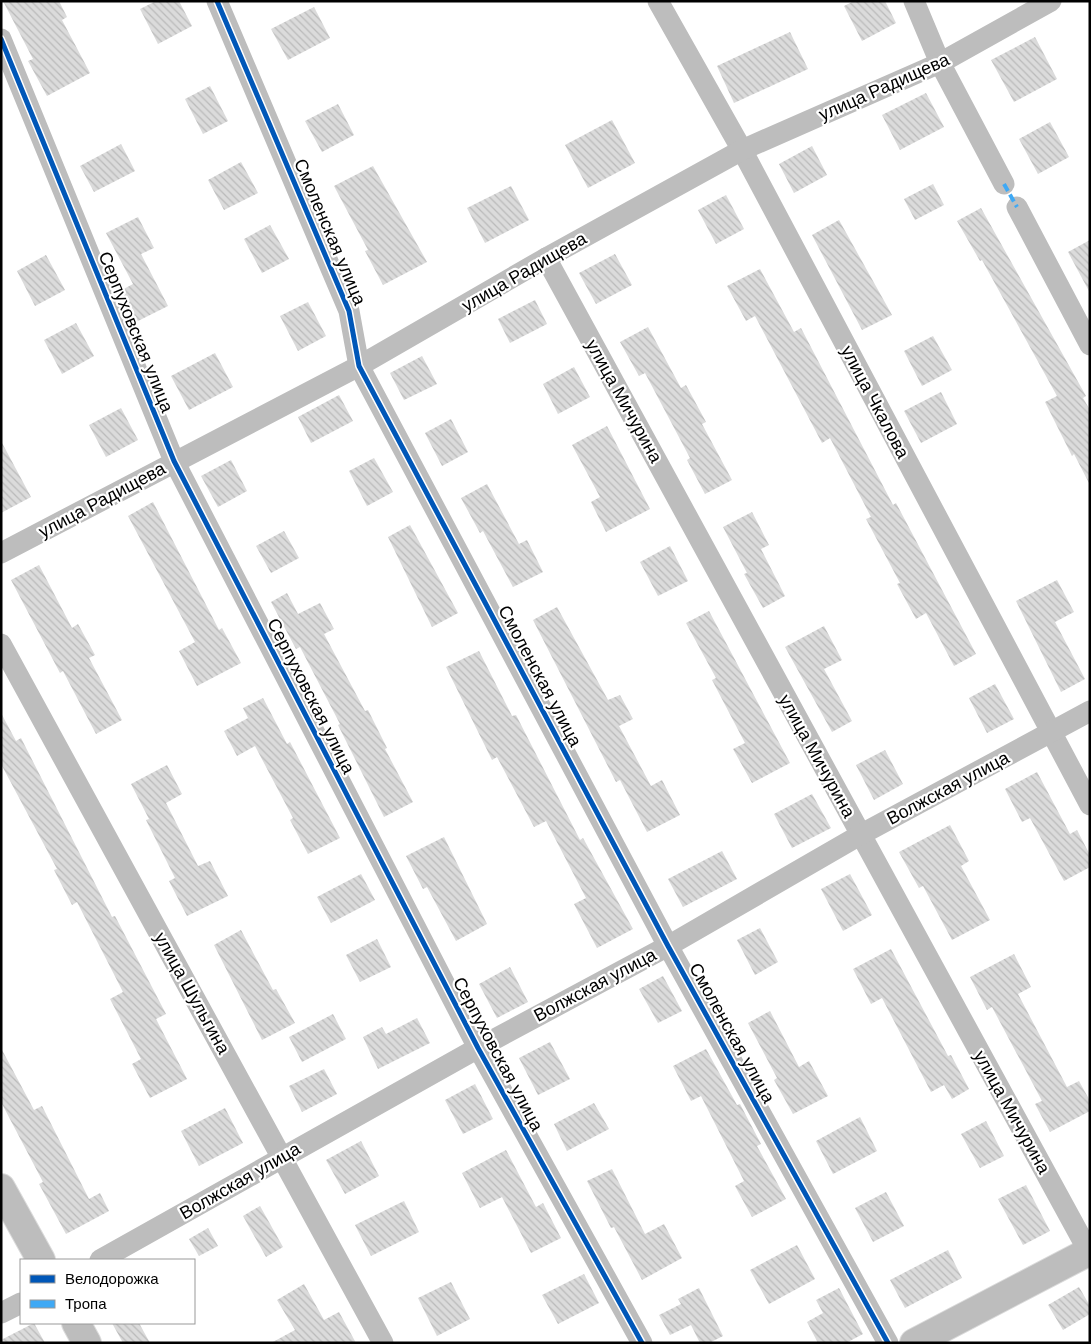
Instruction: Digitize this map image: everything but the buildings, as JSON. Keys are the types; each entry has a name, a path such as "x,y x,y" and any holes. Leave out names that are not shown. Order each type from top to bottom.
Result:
{"main road":[{"path":"1,1188 40,1259"},
{"path":"914,1343 1089,1252"},
{"path":"77,1324 87,1343"}],"street":[{"name":"Смоленская улица","path":"217,1 349,311 359,366 668,946 888,1343"},
{"name":"улица Чкалова","path":"658,1 742,150 1050,734 1090,805"},
{"path":"914,1 940,63 1004,184"},
{"name":"улица Радищева","path":"1,553 359,366 546,258 742,150 940,63 1052,1"},
{"name":"Серпуховская улица","path":"1,39 174,461 478,1048 642,1343"},
{"path":"1017,208 1090,345"},
{"name":"улица Мичурина","path":"546,258 1089,1252"},
{"name":"улица Шульгина","path":"1,644 384,1343"},
{"name":"Волжская улица","path":"102,1259 478,1048 668,946 860,835 1090,712"},
{"path":"1,1312 20,1303"}],"marked path":[{"path":"1004,184 1017,207"}],"cycle path":[{"path":"217,1 349,311 359,366 668,946 888,1343"},
{"path":"1,39 174,461 478,1048 642,1343"}]}
